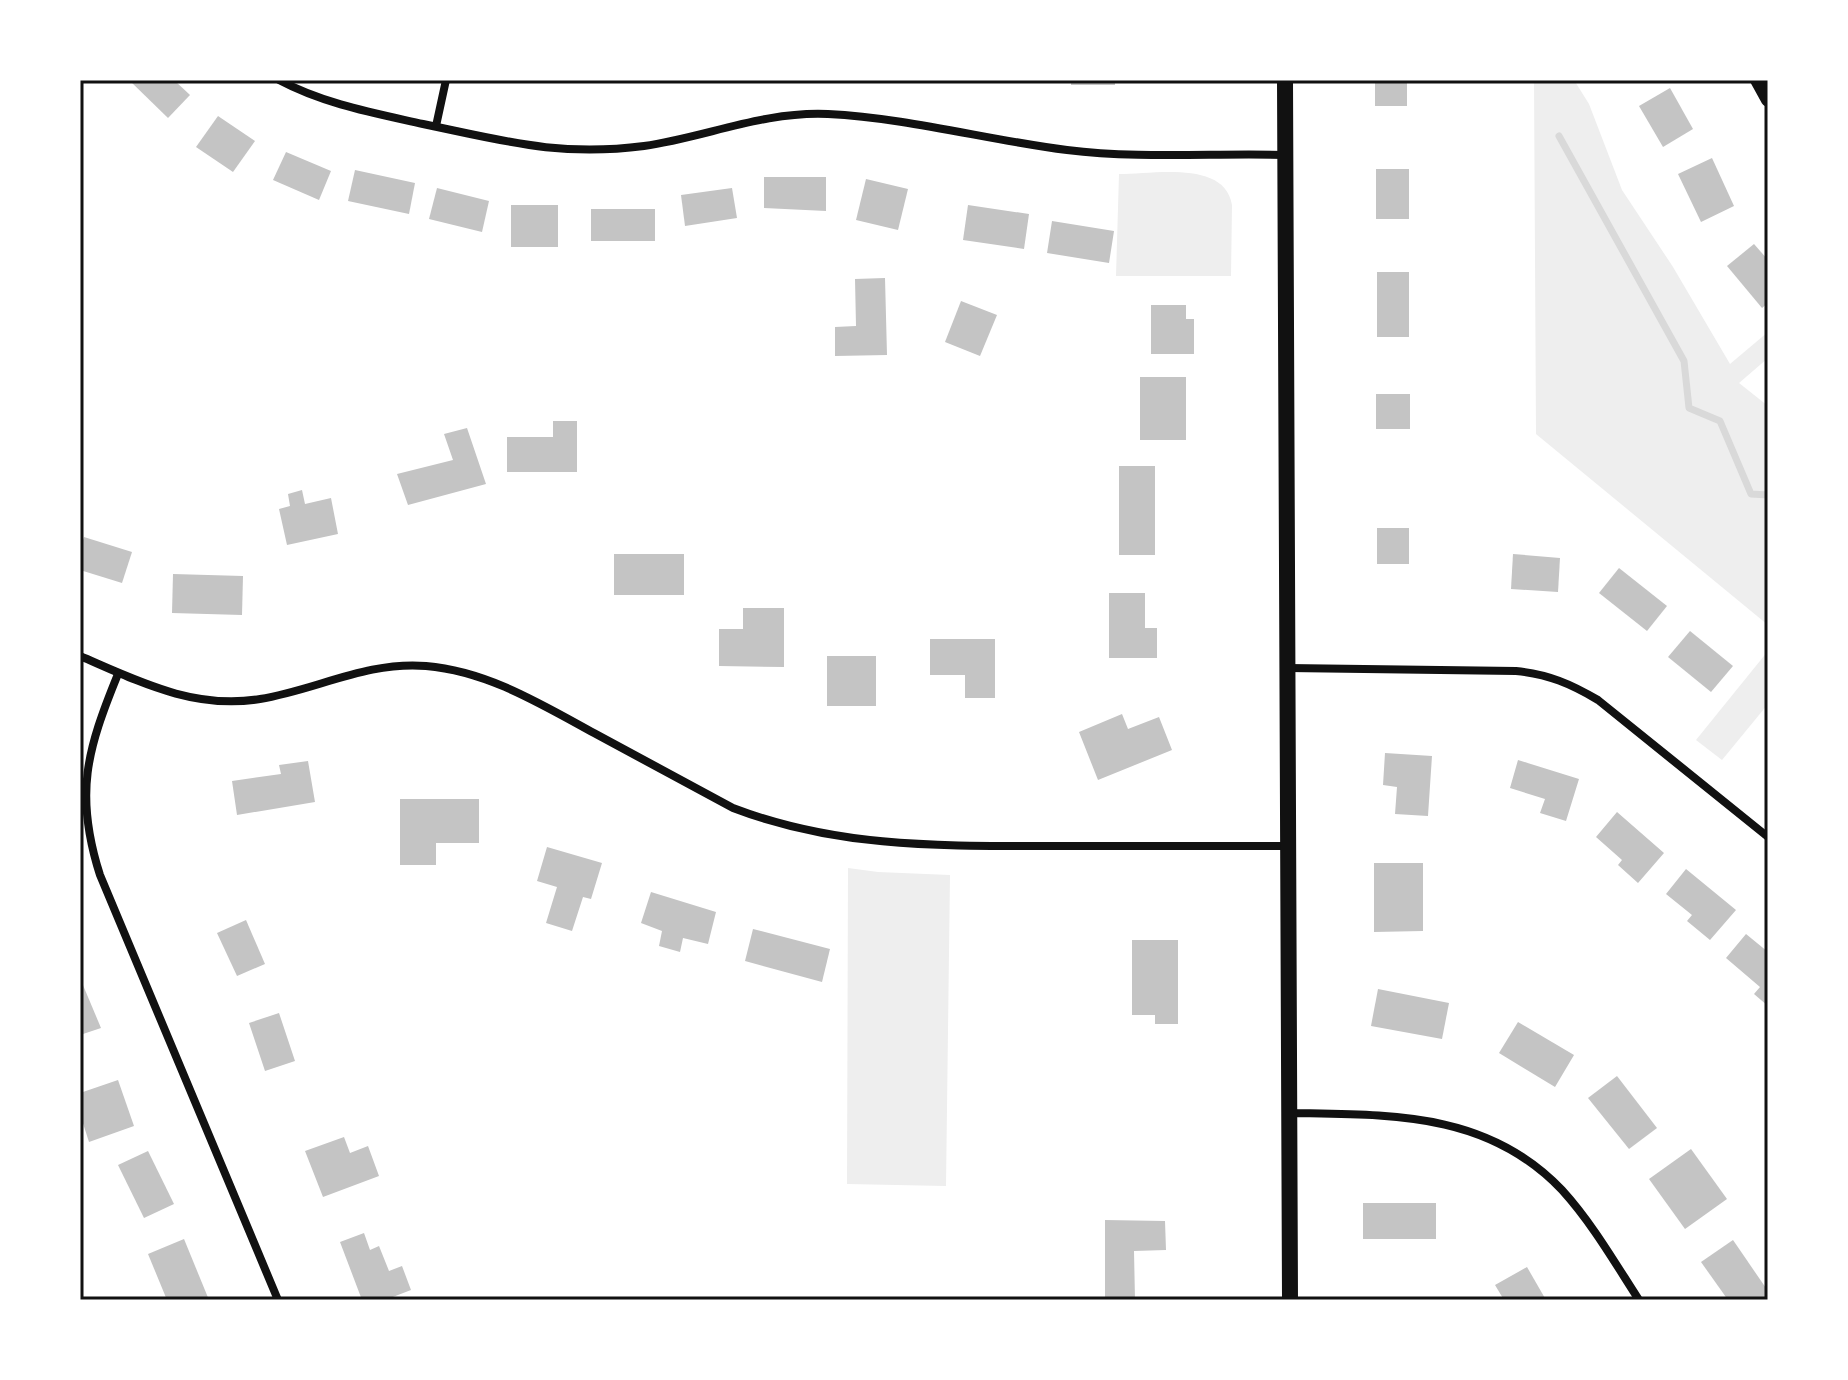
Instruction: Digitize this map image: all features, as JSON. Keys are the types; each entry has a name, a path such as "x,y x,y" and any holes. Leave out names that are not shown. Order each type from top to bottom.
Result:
{"main road":[{"path":"1285,80 1290,1300"}],"street":[{"path":"279,80 299,91 345,107 521,146 595,151 648,145 767,118 827,114 1070,151 1285,155"},
{"path":"436,126 446,80"},
{"path":"1757,80 1768,100"},
{"path":"80,656 118,674 183,697 240,701 288,693 366,670 403,665 440,668 476,676 519,692 733,808 783,826 856,839 935,846 1289,846"},
{"path":"1288,668 1516,671 1541,673 1571,683 1598,700 1768,837"},
{"path":"118,674 96,728 88,760 86,806 93,851 100,875 278,1300"},
{"path":"1290,1113 1392,1115 1425,1119 1458,1127 1514,1151 1538,1168 1571,1201 1639,1300"}],"shaded area":[{"path":"1534,80 1574,80 1589,104 1622,190 1673,267 1730,364 1768,332 1768,358 1739,383 1768,406 1768,625 1536,434"},
{"path":"1168,172 1202,175 1216,181 1227,191 1232,205 1231,276 1116,276 1119,174"},
{"path":"1768,651 1768,704 1722,760 1696,740"},
{"path":"848,868 950,875 946,1186 847,1184"}],"building":[{"path":"129,80 174,80 190,95 168,118"},
{"path":"1071,80 1115,80 1115,85 1071,85"},
{"path":"1375,80 1407,80 1407,106 1375,106"},
{"path":"1670,88 1693,129 1663,147 1639,106"},
{"path":"218,116 255,141 233,172 196,147"},
{"path":"286,152 331,171 319,200 273,180"},
{"path":"1712,158 1734,206 1701,222 1678,174"},
{"path":"1376,169 1409,169 1409,219 1376,219"},
{"path":"355,170 415,183 409,214 348,201"},
{"path":"764,177 826,177 826,211 764,208"},
{"path":"866,179 908,189 898,230 856,220"},
{"path":"437,188 489,201 482,232 429,219"},
{"path":"732,188 737,218 685,226 681,195"},
{"path":"511,205 558,205 558,247 511,247"},
{"path":"968,205 1029,214 1024,249 963,240"},
{"path":"591,209 655,209 655,241 591,241"},
{"path":"1052,221 1114,231 1109,263 1047,253"},
{"path":"1754,244 1768,260 1768,303 1762,308 1727,266"},
{"path":"1377,272 1409,272 1409,337 1377,337"},
{"path":"885,278 887,355 835,356 835,327 856,326 855,279"},
{"path":"961,301 997,315 980,356 945,342"},
{"path":"1151,305 1186,305 1186,319 1194,319 1194,354 1151,354"},
{"path":"1140,377 1186,377 1186,440 1140,440"},
{"path":"1376,394 1410,394 1410,429 1376,429"},
{"path":"553,421 577,421 577,472 507,472 507,437 553,437"},
{"path":"467,428 486,484 408,505 397,474 453,460 444,434"},
{"path":"1119,466 1155,466 1155,555 1119,555"},
{"path":"302,490 305,504 331,498 338,534 287,545 279,509 290,506 288,494"},
{"path":"1377,528 1409,528 1409,564 1377,564"},
{"path":"84,537 132,552 122,583 80,570 80,549"},
{"path":"614,554 684,554 684,595 614,595"},
{"path":"1513,554 1560,558 1558,592 1511,589"},
{"path":"1619,568 1667,606 1647,631 1599,593"},
{"path":"173,574 243,576 242,615 172,613"},
{"path":"1109,593 1145,593 1145,628 1157,628 1157,658 1109,658"},
{"path":"743,608 784,608 784,667 719,666 719,629 743,629"},
{"path":"1690,631 1733,666 1711,692 1668,657"},
{"path":"930,639 995,639 995,698 965,698 965,675 930,675"},
{"path":"827,656 876,656 876,706 827,706"},
{"path":"1122,714 1128,729 1159,717 1172,750 1098,780 1079,732"},
{"path":"1385,753 1432,756 1428,816 1395,814 1397,787 1383,785"},
{"path":"1518,760 1579,779 1566,821 1540,813 1545,799 1510,788"},
{"path":"308,761 315,802 237,815 232,781 281,774 279,765"},
{"path":"400,799 479,799 479,843 436,843 436,865 400,865"},
{"path":"1617,812 1664,853 1638,883 1618,865 1622,860 1596,837"},
{"path":"547,847 602,863 591,899 583,897 572,931 546,923 557,887 537,881"},
{"path":"1374,863 1423,863 1423,931 1374,932"},
{"path":"1686,869 1736,910 1710,940 1687,921 1692,915 1666,894"},
{"path":"651,892 716,912 708,944 683,938 680,952 659,946 662,931 641,923"},
{"path":"246,920 265,964 237,976 217,933"},
{"path":"753,929 830,949 822,982 745,961"},
{"path":"1746,934 1768,952 1768,1006 1754,994 1760,987 1726,958"},
{"path":"1132,940 1178,940 1178,1024 1155,1024 1155,1015 1132,1015"},
{"path":"80,978 101,1028 80,1035"},
{"path":"1378,989 1449,1003 1442,1039 1371,1026"},
{"path":"279,1013 295,1061 265,1071 249,1023"},
{"path":"1518,1022 1574,1055 1555,1087 1499,1053"},
{"path":"1617,1076 1657,1128 1629,1149 1588,1098"},
{"path":"118,1080 134,1126 89,1142 80,1114 80,1093"},
{"path":"344,1137 350,1153 368,1146 379,1176 323,1197 305,1151"},
{"path":"1691,1149 1727,1199 1685,1229 1649,1179"},
{"path":"148,1151 174,1204 144,1218 118,1165"},
{"path":"1363,1203 1436,1203 1436,1239 1363,1239"},
{"path":"1105,1220 1165,1221 1166,1250 1134,1251 1135,1300 1105,1300"},
{"path":"364,1233 370,1250 379,1246 389,1271 402,1266 411,1290 385,1300 362,1300 340,1242"},
{"path":"184,1239 209,1300 167,1300 148,1254"},
{"path":"1733,1240 1768,1291 1768,1295 1761,1300 1728,1300 1701,1262"},
{"path":"1527,1267 1546,1300 1504,1300 1495,1285"}],"waterway":[{"path":"1559,136 1684,361 1689,408 1720,421 1751,494 1768,495"}]}
